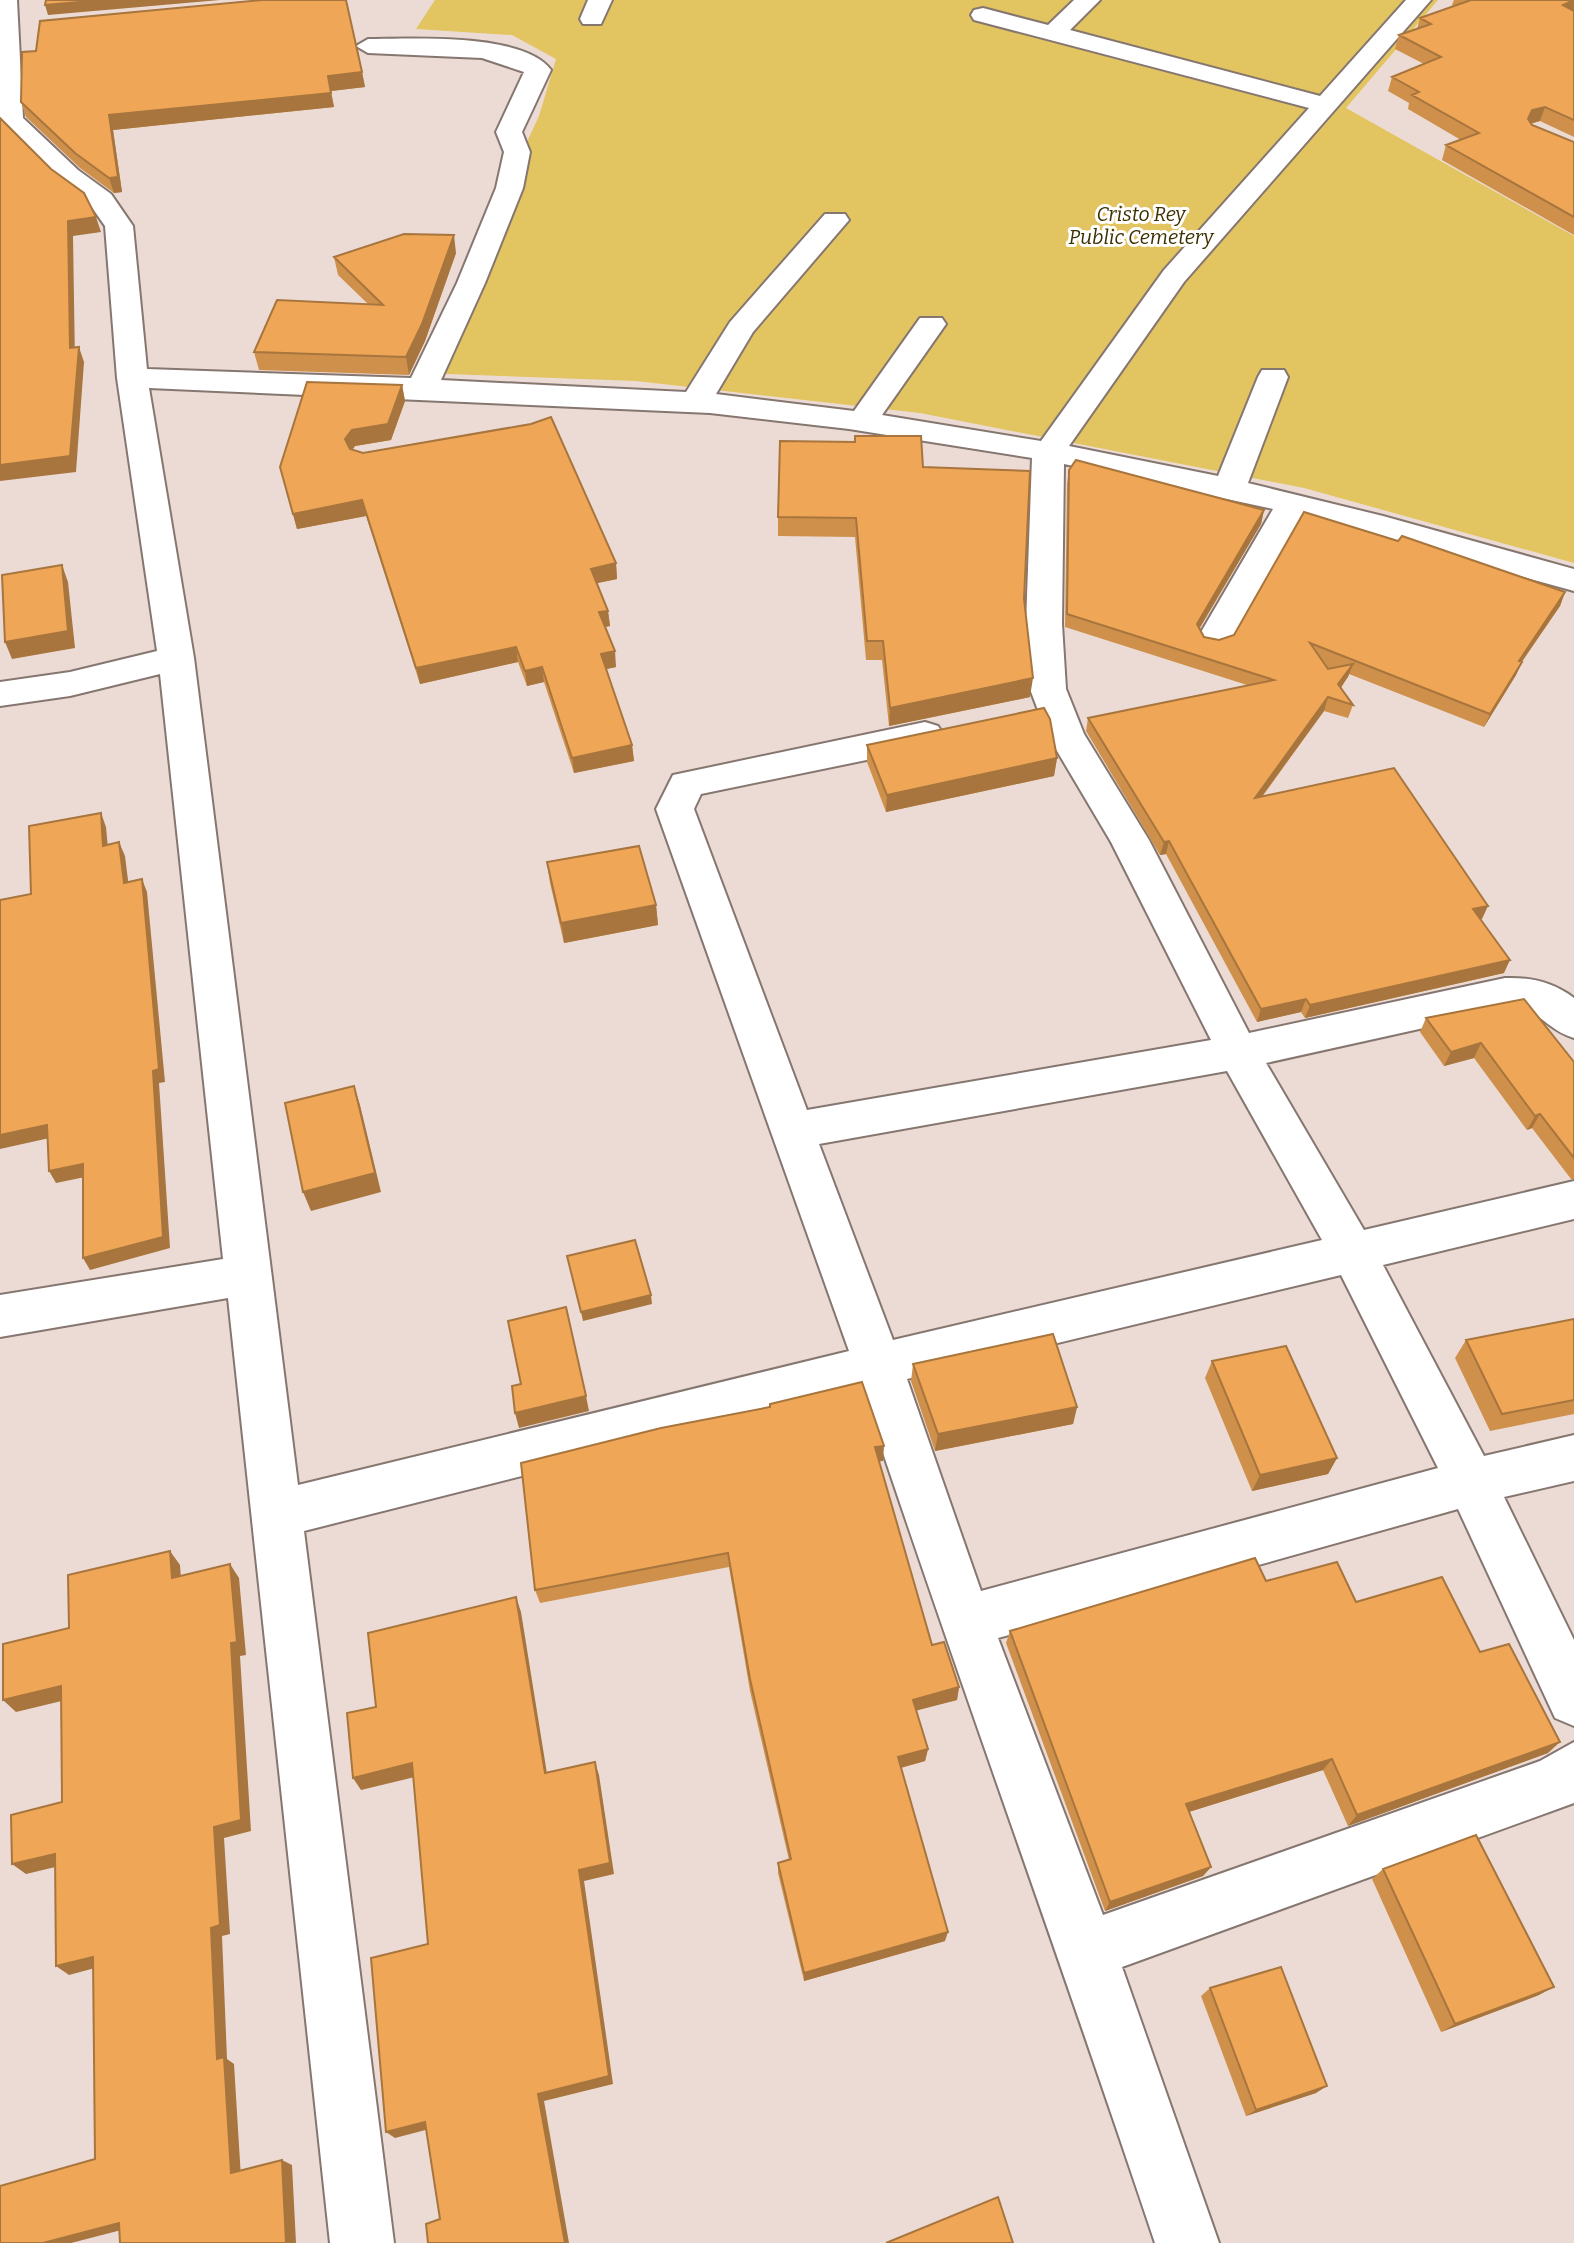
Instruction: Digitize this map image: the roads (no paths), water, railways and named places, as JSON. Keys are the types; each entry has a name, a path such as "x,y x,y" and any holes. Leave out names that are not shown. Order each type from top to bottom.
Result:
{"street":[{"path":"5,0 5,121 68,176 101,200 119,226 132,378 176,658 362,2243"},
{"path":"1026,0 993,18 1326,105"},
{"path":"1053,33 1088,0"},
{"path":"1187,2243 1087,1950 965,1621 878,1365 675,809 686,784 1012,716 1048,689 1044,624 1048,453 1174,276 1419,0"},
{"path":"6,29 36,26"},
{"path":"368,46 479,50 531,63 538,70 509,132 518,152 510,183 474,266 471,283 422,388"},
{"path":"695,403 741,328 835,220"},
{"path":"861,423 931,324"},
{"path":"1230,487 1273,377"},
{"path":"132,378 538,393 695,403 861,423 1230,487 1292,505 1426,535 1574,580"},
{"path":"530,424 538,393"},
{"path":"1215,639 1292,505"},
{"path":"0,694 70,684 176,658"},
{"path":"1012,716 1066,734 1130,840 1238,1052 1354,1254 1471,1482 1574,1699"},
{"path":"791,1131 1238,1052 1505,994 1531,992 1548,999 1574,1022"},
{"path":"276,1514 878,1365 1574,1200"},
{"path":"0,1316 247,1275"},
{"path":"965,1621 1471,1482 1574,1458"},
{"path":"1087,1950 1556,1783 1574,1770"}],"park label":[{"name":"Cristo Rey Public Cemetery","path":"1141,226"}]}
